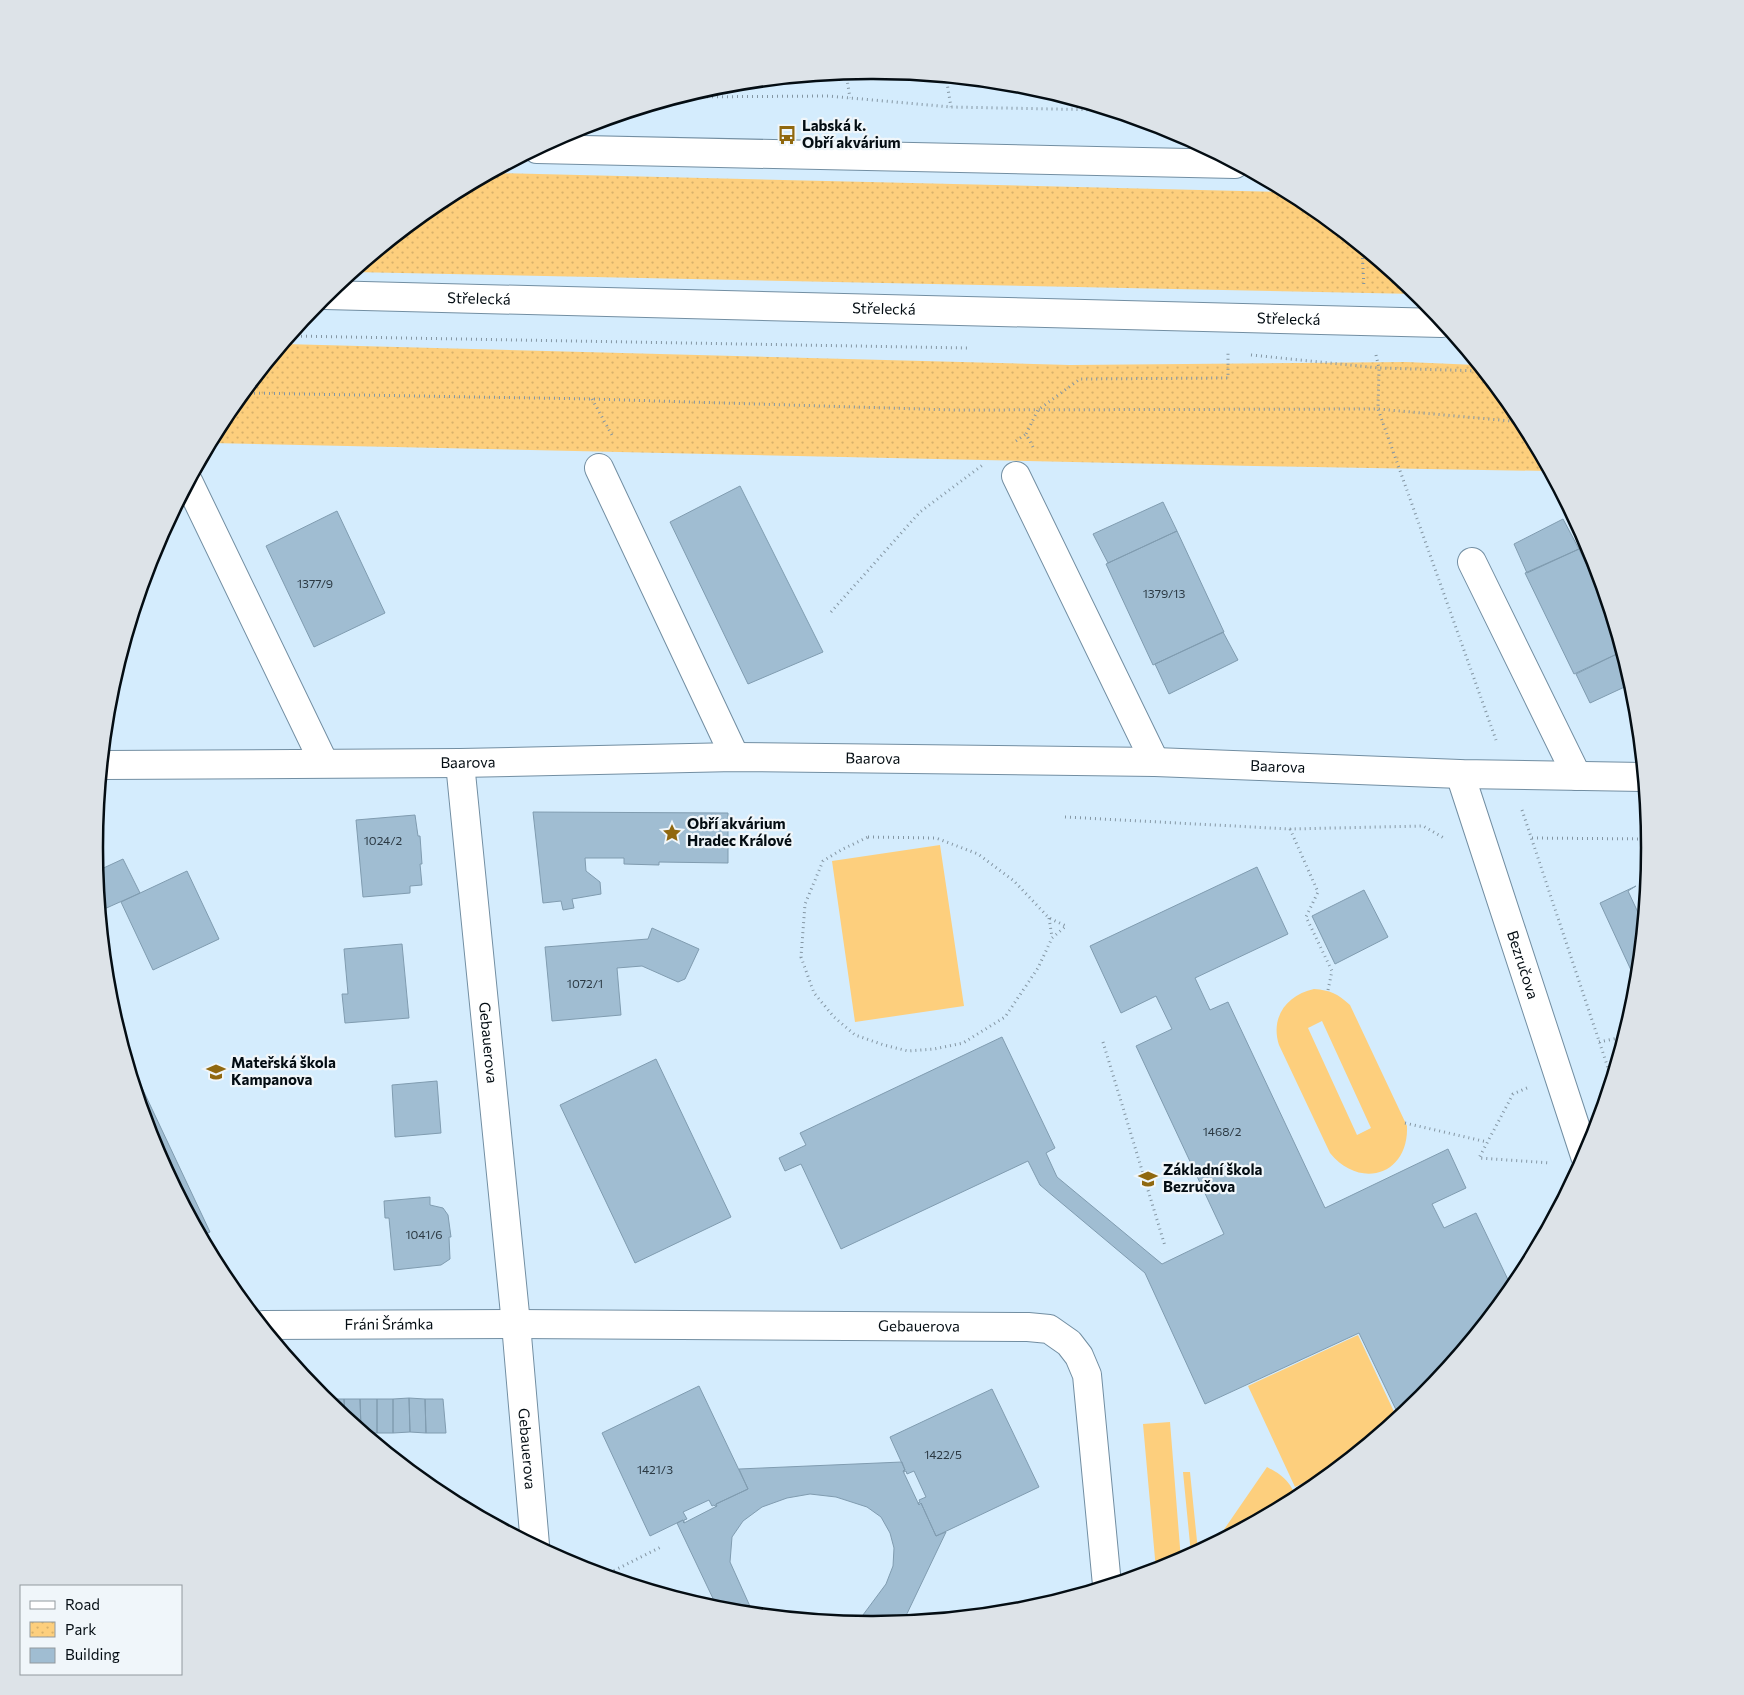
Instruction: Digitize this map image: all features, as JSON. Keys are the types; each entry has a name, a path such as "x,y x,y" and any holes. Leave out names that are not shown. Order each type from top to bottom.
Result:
{"street":[{"path":"551,149 1223,164"},
{"name":"Střelecká","path":"337,295 1433,323"},
{"path":"599,468 735,757"},
{"path":"1016,476 1155,762"},
{"path":"192,490 324,764"},
{"path":"1472,562 1577,776"},
{"name":"Baarova","path":"108,765 460,763 735,757 1155,762 1460,774 1637,777"},
{"name":"Gebauerova","path":"460,763 516,1324 534,1538"},
{"name":"Bezručova","path":"1460,774 1581,1145"},
{"name":"Gebauerova","path":"516,1324 1028,1326 1049,1329 1069,1343 1079,1356 1087,1375 1106,1579"},
{"name":"Fráni Šrámka","path":"270,1325 516,1324"}],"path":[{"path":"847,79 850,98"},
{"path":"947,82 951,108"},
{"path":"709,97 828,96 951,108 1086,110"},
{"path":"298,336 969,348"},
{"path":"1038,410 1080,379 1228,378 1228,352 1218,352"},
{"path":"1247,354 1379,368 1474,371"},
{"path":"1379,368 1378,409 1532,838 1608,1069"},
{"path":"252,393 592,398 954,410 1378,409 1512,421"},
{"path":"1011,445 1026,434"},
{"path":"831,612 920,512 988,462"},
{"path":"1065,817 1290,829 1423,826 1452,842"},
{"path":"1290,829 1318,892 1306,917 1332,970 1328,990"},
{"path":"868,837 936,838 978,854 1014,881 1049,918 1066,926 1052,938 1038,968 1006,1017 963,1043 934,1049 908,1050 884,1045 855,1035 834,1017 814,993 801,957 805,904 823,861 868,837"},
{"path":"1532,838 1641,839"},
{"path":"1049,918 1052,938"},
{"path":"1599,1042 1617,1038"},
{"path":"1104,1042 1165,1246"},
{"path":"1529,1088 1513,1094 1479,1158 1552,1163"},
{"path":"1405,1123 1487,1142"},
{"path":"614,1571 661,1547"}],"green space":[{"path":"504,173 1272,192 1299,208 1340,238 1405,294 363,272 404,238 445,208"},
{"path":"291,344 1070,365 1406,362 1469,365 1511,420 1542,471 218,443 262,380"},
{"path":"940,845 964,1006 855,1022 832,861"},
{"path":"1314,989 1325,990 1338,995 1350,1005 1407,1126 1405,1143 1400,1156 1391,1166 1380,1172 1368,1174 1355,1171 1342,1164 1330,1153 1279,1045 1277,1025 1279,1017 1289,1002 1304,992","holes":["1322,1021 1371,1128 1357,1135 1308,1028"]},
{"path":"1358,1335 1394,1411 1340,1457 1306,1482 1295,1487 1248,1386"},
{"path":"1170,1422 1180,1551 1155,1562 1143,1424"},
{"path":"1267,1467 1278,1473 1291,1487 1293,1491 1223,1531"},
{"path":"1183,1472 1190,1472 1197,1544 1190,1547"}],"building":[{"path":"740,486 823,652 748,684 670,522"},
{"path":"1163,502 1177,531 1108,563 1093,534"},
{"path":"337,511 385,613 314,647 266,546"},
{"path":"1563,519 1579,549 1527,573 1514,544"},
{"path":"1177,531 1224,632 1153,665 1106,564"},
{"path":"1579,549 1600,600 1616,654 1574,674 1525,573"},
{"path":"1223,632 1238,660 1169,694 1155,664"},
{"path":"1616,654 1624,687 1590,703 1576,674"},
{"path":"533,812 728,813 728,863 659,862 659,865 624,864 624,858 585,858 586,871 600,882 601,894 572,899 574,908 563,910 561,901 543,903"},
{"path":"415,815 418,836 420,836 422,885 410,886 410,893 363,897 356,820"},
{"path":"123,859 140,893 106,908 104,868"},
{"path":"1257,867 1288,934 1195,978 1210,1010 1228,1002 1325,1208 1448,1149 1466,1188 1432,1204 1444,1228 1476,1213 1508,1279 1450,1354 1396,1410 1359,1333 1205,1404 1145,1273 1040,1185 1028,1161 841,1249 801,1164 785,1171 779,1158 806,1145 800,1133 1002,1037 1055,1148 1046,1153 1057,1177 1162,1264 1224,1234 1136,1046 1172,1029 1156,996 1121,1013 1090,946"},
{"path":"187,871 219,939 153,970 121,902"},
{"path":"1636,886 1628,891 1638,912 1631,969 1600,903"},
{"path":"1364,890 1388,937 1335,964 1312,916"},
{"path":"652,928 699,949 685,979 678,982 642,966 617,968 621,1015 552,1021 545,947 648,939"},
{"path":"402,944 409,1018 345,1023 342,994 348,994 344,949"},
{"path":"656,1059 731,1217 635,1263 560,1105"},
{"path":"437,1081 441,1133 395,1137 392,1085"},
{"path":"141,1087 210,1232 207,1234 206,1232 183,1188 162,1142"},
{"path":"430,1197 430,1205 443,1208 448,1215 451,1237 449,1237 450,1259 441,1265 394,1270 389,1218 385,1218 384,1201"},
{"path":"699,1386 748,1489 716,1504 716,1507 712,1506 709,1500 683,1512 687,1519 684,1520 684,1523 683,1520 650,1536 602,1433"},
{"path":"992,1389 1039,1487 936,1536 921,1503 919,1505 918,1503 920,1502 919,1500 926,1497 914,1471 907,1474 906,1471 903,1471 905,1470 890,1437"},
{"path":"409,1398 425,1399 426,1433 410,1432"},
{"path":"409,1398 410,1432 393,1433 393,1399"},
{"path":"337,1399 344,1399 344,1406"},
{"path":"344,1399 360,1399 361,1421 344,1406"},
{"path":"360,1399 377,1399 377,1433 361,1421"},
{"path":"377,1399 393,1399 393,1433 377,1433"},
{"path":"425,1399 443,1399 446,1433 426,1433"},
{"path":"902,1462 905,1470 903,1471 919,1505 921,1503 936,1536 946,1532 906,1615 862,1616 886,1584 893,1566 894,1548 890,1533 881,1517 867,1507 836,1497 810,1494 787,1498 762,1507 743,1521 732,1537 730,1562 750,1606 713,1599 677,1523 683,1520 684,1523 717,1506 716,1504 748,1489 739,1469"}],"place":[{"name":"Labská k. Obří akvárium","path":"787,135"},
{"name":"Obří akvárium Hradec Králové","path":"672,833"},
{"name":"Mateřská škola Kampanova","path":"216,1072"},
{"name":"Základní škola Bezručova","path":"1148,1179"}]}
